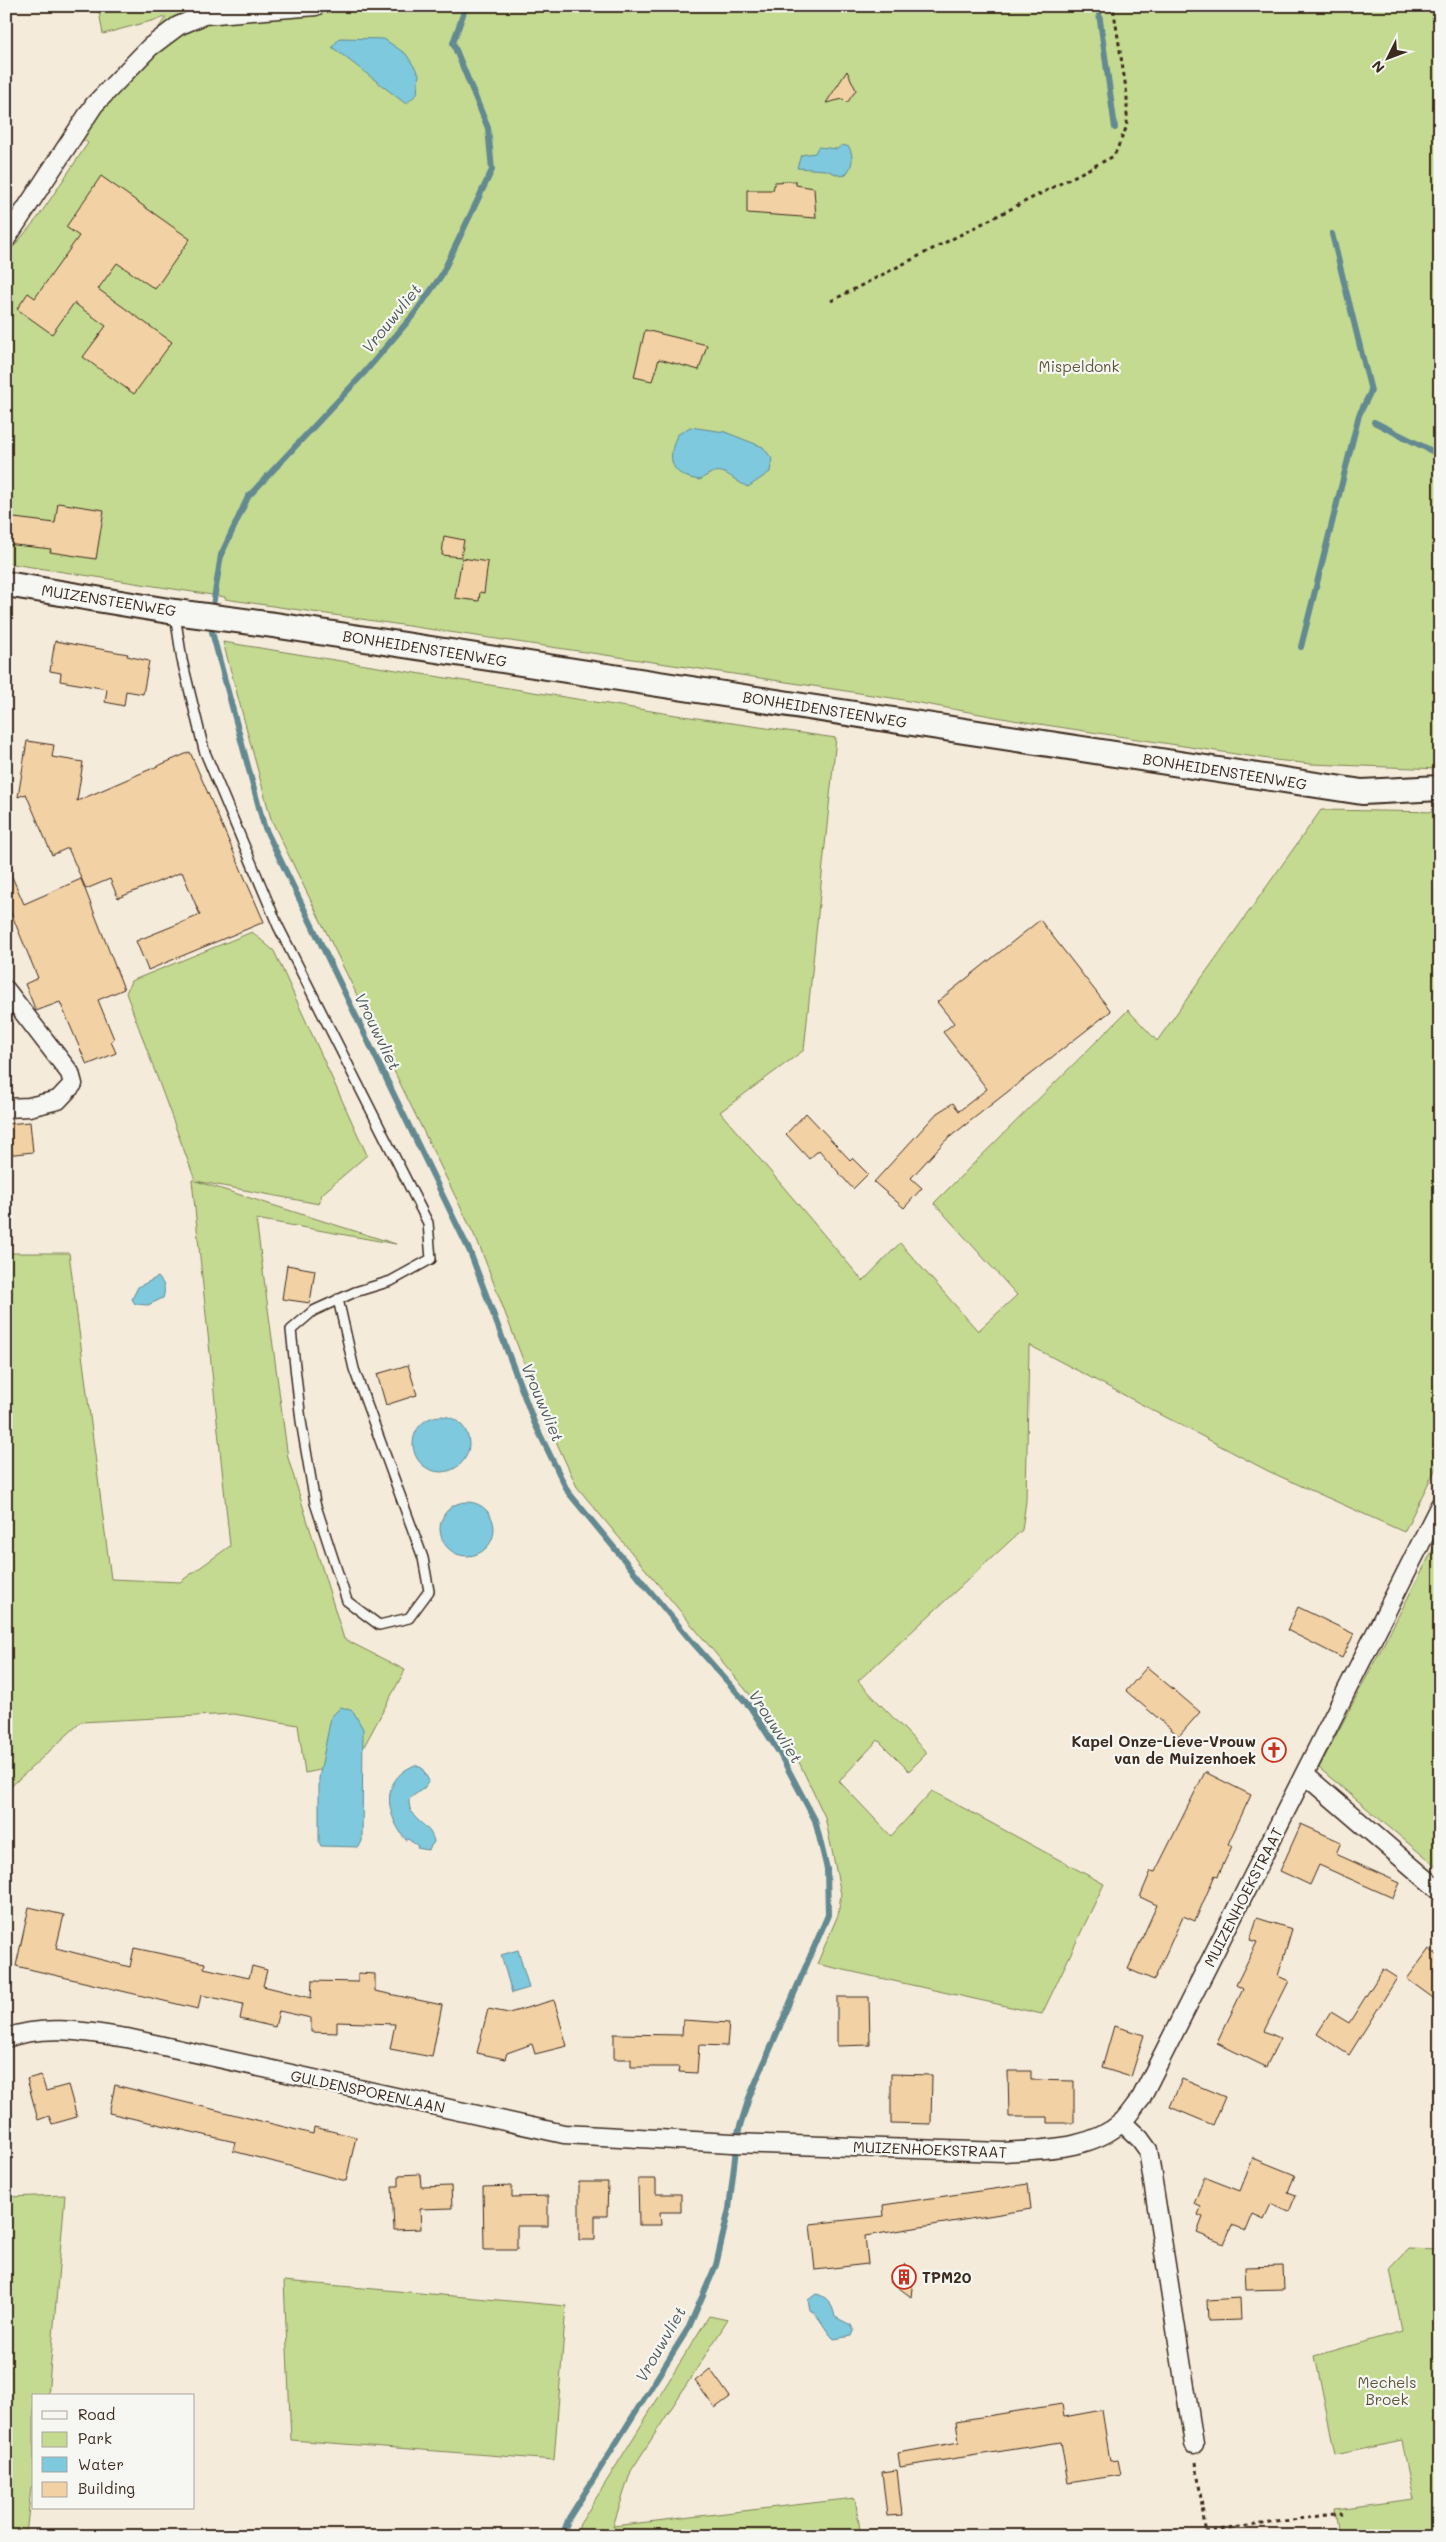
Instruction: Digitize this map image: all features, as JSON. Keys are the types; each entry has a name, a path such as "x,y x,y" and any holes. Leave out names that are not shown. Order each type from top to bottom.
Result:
{"street":[{"path":"6,239 94,105 150,47 178,26 204,16 316,6"},
{"name":"MUIZENSTEENWEG","path":"6,584 203,615"},
{"name":"BONHEIDENSTEENWEG","path":"203,615 1362,792 1440,788"},
{"path":"6,990 70,1073 73,1084 58,1100 29,1107 6,1108"},
{"name":"MUIZENHOEKSTRAAT","path":"737,2143 1013,2151 1078,2144 1098,2138 1122,2122 1141,2098 1440,1504"},
{"path":"1305,1775 1440,1891"},
{"name":"GULDENSPORENLAAN","path":"6,2038 21,2033 66,2029 127,2038 564,2134 737,2143"},
{"path":"1122,2122 1148,2150 1194,2444"}],"lane":[{"path":"203,615 182,660 204,750 278,926 428,1223 431,1259 391,1281 355,1292 338,1299 313,1311 291,1330 301,1421 315,1503 347,1601 379,1625 409,1618 429,1591 423,1558 354,1369 338,1299"}],"path":[{"path":"831,301 1114,156 1127,126 1127,95 1113,6"},
{"path":"1194,2444 1206,2534 1342,2513"}],"green space":[{"name":"Mispeldonk","path":"98,6 1440,6 1440,769 1311,764 1275,760 1013,720 892,698 225,599 225,597 6,563 6,256 39,216 88,143 82,139 166,17 103,34"},
{"path":"223,642 676,715 836,738 804,1050 720,1112 863,1281 900,1243 978,1331 1017,1295 934,1203 1128,1010 1157,1041 1321,810 1440,812 1440,1460 1404,1532 1268,1471 1029,1345 1026,1501 1022,1530 858,1681 927,1753 909,1771 878,1740 839,1781 891,1836 932,1791 1104,1884 1042,2014 817,1964 838,1915 841,1894 825,1817 790,1743 577,1487 544,1415 480,1247 271,819"},
{"path":"252,932 274,951 367,1155 322,1194 319,1204 196,1181 396,1244 256,1219 288,1458 344,1639 405,1670 355,1763 305,1773 298,1725 234,1714 81,1722 6,1791 6,1253 69,1253 111,1579 180,1582 230,1546 192,1180 195,1180 126,993 131,981"},
{"path":"1440,1536 1440,1870 1319,1768"},
{"path":"65,2195 48,2394 32,2394 32,2487 26,2536 6,2536 6,2197"},
{"name":"Mechels Broek","path":"1409,2249 1440,2250 1440,2536 1339,2536 1335,2509 1414,2499 1402,2441 1335,2455 1315,2356 1402,2331 1390,2269"},
{"path":"284,2281 566,2306 554,2460 291,2440"},
{"path":"709,2316 728,2320 631,2471 613,2526 855,2498 861,2536 576,2536 580,2524"}],"water":[{"path":"340,38 384,39 406,54 419,74 417,94 406,104 332,47"},
{"path":"842,145 849,147 852,154 850,169 845,175 841,176 826,170 797,168 801,155 815,153 818,147 837,149"},
{"path":"690,427 725,432 763,447 772,459 770,472 748,487 720,472 715,472 700,480 683,475 674,466 672,452 677,435"},
{"path":"158,1277 164,1286 163,1298 148,1305 135,1304 132,1299 138,1287"},
{"path":"441,1416 456,1421 464,1429 469,1444 464,1459 456,1467 441,1472 426,1467 418,1459 413,1444 418,1429 426,1421"},
{"path":"467,1502 477,1504 486,1510 492,1519 494,1529 492,1539 486,1548 477,1554 467,1556 457,1554 448,1548 442,1539 440,1529 442,1519 448,1510 457,1504"},
{"path":"341,1707 353,1711 363,1729 362,1841 359,1847 321,1846 319,1842 319,1778 331,1717"},
{"path":"415,1765 422,1768 429,1781 424,1788 409,1799 412,1813 432,1835 434,1842 428,1850 417,1848 418,1846 408,1839 406,1840 394,1820 391,1809 391,1789 403,1772"},
{"path":"518,1950 529,1988 512,1993 501,1955"},
{"path":"816,2294 824,2297 829,2302 835,2317 851,2325 854,2331 852,2336 834,2339 817,2316 810,2310 808,2300"}],"building":[{"path":"847,71 856,90 847,103 843,99 826,103"},
{"path":"101,176 190,239 155,289 117,263 98,289 172,342 134,394 83,357 106,326 74,303 52,334 17,309 28,293 35,298 79,236 66,227"},
{"path":"796,181 796,185 814,188 816,218 747,213 747,190 773,190 775,182"},
{"path":"645,330 707,345 699,370 659,359 652,381 634,377"},
{"path":"58,503 104,510 96,559 50,552 51,549 6,544 6,517 55,523"},
{"path":"444,536 464,540 461,557 442,555"},
{"path":"462,558 488,562 484,593 480,592 479,601 455,598"},
{"path":"55,641 128,654 127,656 149,661 143,694 126,691 124,706 105,702 107,689 60,681 61,673 50,671"},
{"path":"27,741 54,745 52,757 83,762 77,801 190,752 264,922 148,970 136,941 200,915 182,872 118,898 110,879 86,889 68,848 52,855 26,794 18,797"},
{"path":"6,863 24,904 81,879 124,989 98,1000 114,1039 111,1041 116,1053 87,1065 60,1002 36,1011 25,984 38,978 6,901"},
{"path":"1040,920 1111,1011 946,1140 911,1178 922,1188 904,1208 874,1182 937,1113 953,1103 959,1111 987,1089 943,1032 954,1023 937,1002"},
{"path":"806,1113 850,1160 852,1158 868,1174 853,1189 819,1150 809,1159 786,1134"},
{"path":"30,1122 33,1152 6,1155 6,1124"},
{"path":"287,1265 315,1270 310,1303 282,1299"},
{"path":"408,1365 417,1395 386,1405 377,1374"},
{"path":"1298,1607 1354,1634 1342,1658 1287,1630"},
{"path":"1147,1667 1200,1712 1179,1736 1126,1691"},
{"path":"1205,1772 1251,1795 1228,1844 1232,1846 1218,1876 1215,1875 1195,1921 1183,1916 1154,1980 1128,1969 1157,1905 1140,1897 1151,1871 1155,1872"},
{"path":"1301,1824 1341,1842 1336,1854 1400,1883 1393,1898 1319,1865 1310,1885 1280,1871"},
{"path":"29,1907 64,1915 56,1948 130,1967 134,1948 205,1963 204,1968 249,1978 252,1966 267,1970 263,1986 311,1998 312,1981 358,1982 358,1973 375,1974 375,1991 442,2005 432,2057 390,2049 395,2024 337,2022 337,2033 311,2032 311,2018 279,2011 275,2027 240,2019 243,2004 201,1995 198,2009 16,1966"},
{"path":"1257,1918 1292,1929 1278,1976 1289,1981 1264,2031 1280,2038 1266,2067 1217,2043 1243,1989 1236,1985 1257,1942 1250,1940"},
{"path":"1429,1949 1440,1957 1440,2003 1407,1979"},
{"path":"1383,1969 1397,1978 1349,2055 1317,2034 1331,2012 1349,2023"},
{"path":"837,1997 869,1997 870,2045 837,2046"},
{"path":"554,2000 567,2046 535,2054 532,2044 507,2053 505,2059 477,2053 488,2009 509,2013"},
{"path":"683,2020 729,2023 727,2046 699,2045 697,2073 679,2072 680,2067 631,2067 631,2059 614,2059 614,2034 682,2035"},
{"path":"1114,2026 1144,2035 1131,2077 1102,2068"},
{"path":"1008,2071 1031,2071 1031,2080 1074,2081 1074,2123 1047,2123 1047,2117 1009,2117"},
{"path":"891,2074 932,2075 931,2124 891,2123"},
{"path":"41,2075 46,2091 68,2085 77,2117 52,2124 49,2116 38,2120 27,2079"},
{"path":"1182,2079 1225,2097 1213,2125 1170,2107"},
{"path":"115,2085 313,2134 314,2127 356,2137 346,2181 233,2151 235,2142 109,2113"},
{"path":"1253,2158 1295,2175 1288,2192 1296,2195 1289,2212 1271,2204 1264,2219 1253,2214 1246,2231 1232,2225 1224,2244 1197,2233 1203,2217 1198,2215 1201,2207 1194,2204 1204,2177 1240,2191"},
{"path":"420,2174 421,2187 451,2186 452,2208 420,2209 421,2229 394,2230 392,2186 399,2186 399,2175"},
{"path":"638,2179 656,2179 656,2194 681,2194 681,2212 660,2212 661,2225 639,2225"},
{"path":"579,2182 608,2182 607,2216 595,2216 595,2240 579,2240"},
{"path":"1028,2184 1031,2209 865,2236 868,2264 815,2270 810,2224 884,2216 883,2205"},
{"path":"512,2186 512,2197 548,2196 548,2226 517,2226 517,2250 484,2250 483,2187"},
{"name":"TPM20","path":"905,2264 917,2274 913,2279 911,2297 890,2281"},
{"path":"1283,2266 1284,2289 1246,2290 1245,2267"},
{"path":"1240,2298 1241,2320 1208,2321 1207,2300"},
{"path":"710,2369 730,2397 715,2408 695,2381"},
{"path":"1062,2404 1064,2417 1102,2410 1110,2461 1118,2460 1121,2475 1068,2483 1061,2442 900,2467 898,2453 959,2442 956,2421"},
{"path":"897,2470 902,2515 887,2516 882,2472"}],"waterway":[{"name":"Vrouwvliet","path":"212,612 221,555 248,497 364,373 415,313 441,276 492,170 488,128 453,43 466,6"},
{"path":"1098,6 1115,128"},
{"path":"1301,647 1359,415 1371,391 1332,234"},
{"path":"1374,422 1440,455"},
{"name":"Vrouwvliet","path":"212,632 264,826 470,1252 534,1422 568,1492 688,1637 750,1707 780,1754 815,1820 827,1869 828,1915 749,2098 737,2136"},
{"name":"Vrouwvliet","path":"562,2536 569,2518 689,2327 716,2265 729,2209 736,2149"}],"place":[{"name":"Kapel Onze-Lieve-Vrouw van de Muizenhoek","path":"1274,1750"},
{"name":"TPM20","path":"904,2277"}]}
